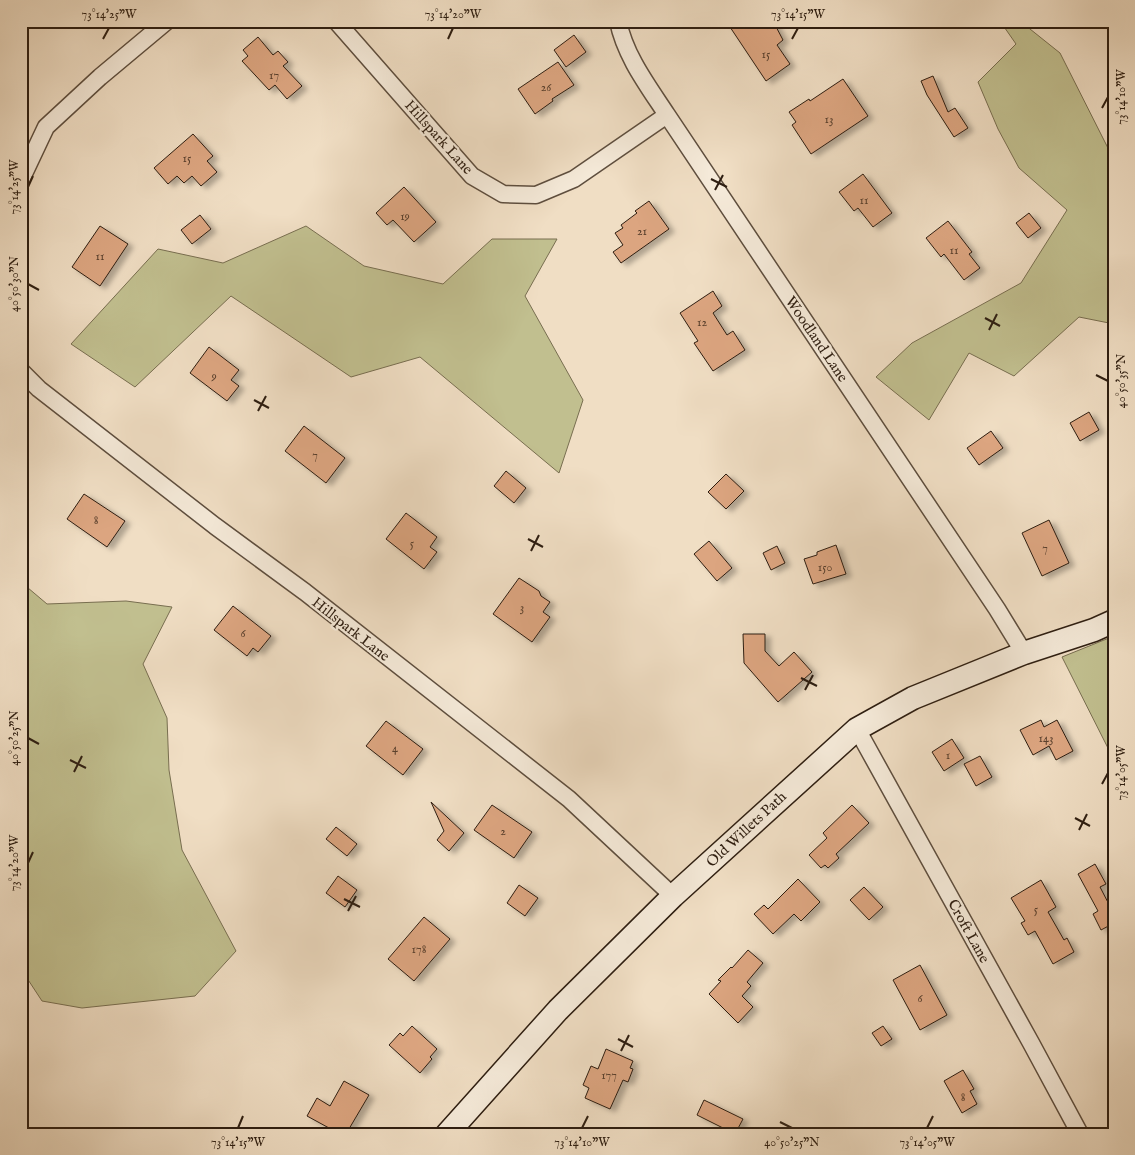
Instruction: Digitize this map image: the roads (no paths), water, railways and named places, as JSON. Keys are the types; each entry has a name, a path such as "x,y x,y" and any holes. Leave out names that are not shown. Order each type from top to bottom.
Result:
{"main road":[{"name":"Old Willets Path","path":"447,1134 558,1010 673,896 856,729 913,698 1024,653 1114,622"}],"street":[{"path":"21,180 46,127 100,77 168,21"},
{"name":"Hillspark Lane","path":"336,21 472,176 503,194 536,195 574,179 667,115"},
{"name":"Woodland Lane","path":"618,21 621,38 632,60 667,115 997,609 1024,653"},
{"name":"Hillspark Lane","path":"21,371 54,401 215,526 305,592 569,799 673,896"},
{"name":"Croft Lane","path":"856,729 1080,1134"}]}
